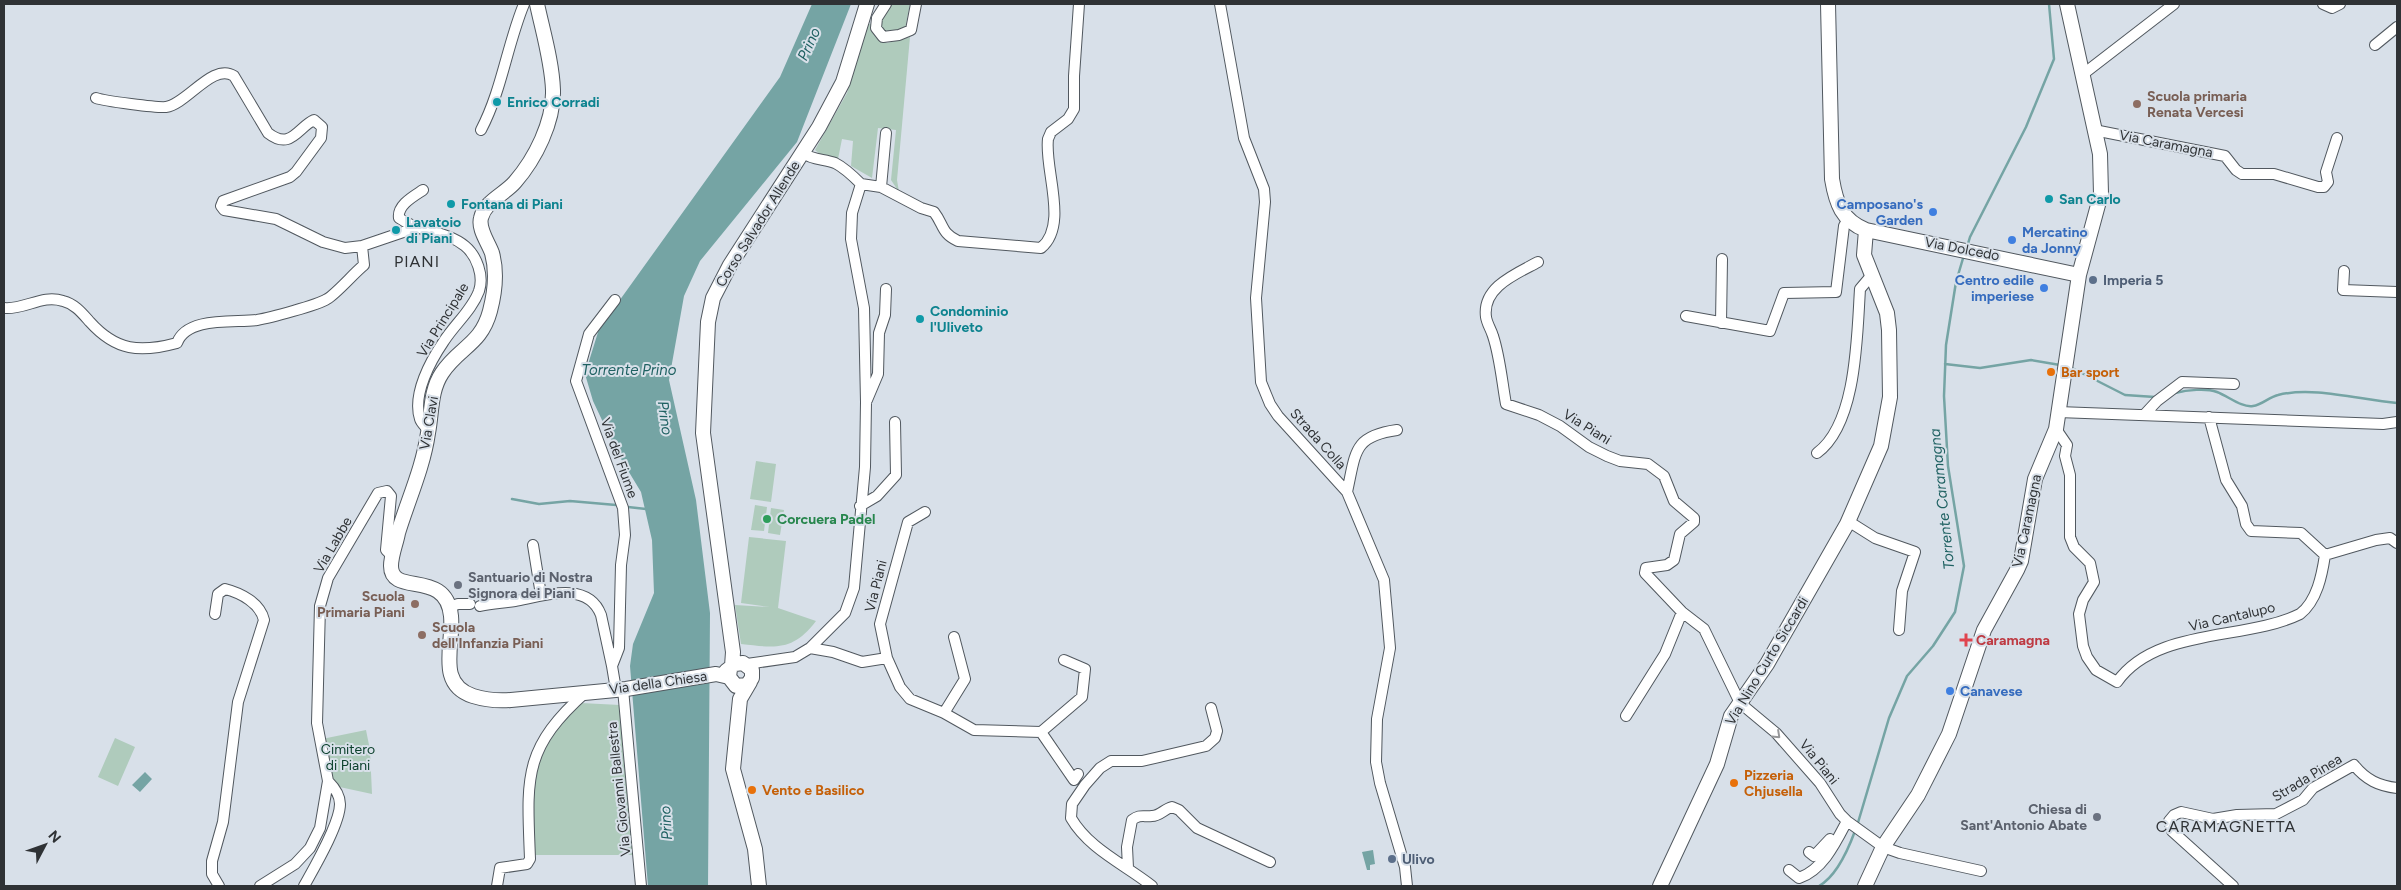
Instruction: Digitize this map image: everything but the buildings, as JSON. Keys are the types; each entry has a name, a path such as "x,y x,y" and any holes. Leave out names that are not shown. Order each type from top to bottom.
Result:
{"main road":[{"name":"Via Clavi","path":"392,556 425,453 433,396 442,373 479,337 492,305 495,281 494,263 480,224 481,217 492,201 514,182 534,153 544,134 552,103 550,68 537,4"},
{"name":"Corso Salvador Allende","path":"732,668 714,505 704,441 708,322 713,298 730,265 804,153 843,82 868,4"},
{"name":"Via Dolcedo","path":"1828,4 1832,179 1835,198 1853,225 1866,230 1985,253 2079,275"},
{"name":"Via Caramagna","path":"1865,886 1883,847 1918,795 1949,734 1984,630 2018,570 2035,479 2056,429 2079,275 2101,194 2102,164 2067,4"},
{"name":"Via Nino Curto Siccardi","path":"1660,886 1716,764 1729,720 1767,664 1848,522 1880,446 1890,398 1891,361 1887,313 1864,255 1866,230"},
{"path":"392,556 392,573 395,579 433,587 445,599 449,607"},
{"name":"Via della Chiesa","path":"449,607 451,616 449,669 452,679 463,692 497,701 622,690 732,668 740,686 751,680"},
{"path":"740,699 751,680 752,670 732,668 740,699 733,769 755,849 759,886"}],"street":[{"path":"481,130 493,104 506,56 524,4"},
{"path":"886,4 878,18 876,28 883,37 889,38 911,30 916,4"},
{"path":"804,153 808,157 834,163 850,173 861,184 881,187 921,208 934,212 942,229 950,237 958,241 1031,249 1041,248 1047,243 1054,211 1048,142 1051,132 1068,119 1074,109 1074,76 1079,4"},
{"name":"Strada Colla","path":"1220,4 1244,138 1264,189 1265,202 1256,298 1261,382 1270,404 1278,416 1347,492 1381,569 1386,589 1389,660 1377,719 1376,762 1380,783 1405,867 1407,886"},
{"path":"2082,75 2174,4"},
{"path":"2323,4 2332,8 2340,4"},
{"path":"2374,44 2397,27"},
{"path":"96,98 166,107 180,100 209,79 225,72 234,76 268,133 274,138 280,139 300,134 309,122 314,120 322,127 320,138 296,172 290,177 223,201 220,206 224,210 276,219 323,242 345,248 362,246 415,228"},
{"name":"Via Caramagna","path":"2094,130 2219,154 2225,156 2236,170 2242,174 2274,174 2318,187 2324,187 2328,182 2326,172 2337,138"},
{"path":"881,187 886,133"},
{"path":"732,668 795,657 810,648 845,613 854,588 865,467 866,402 864,308 851,239 852,213 861,184"},
{"path":"415,228 400,218 398,213 409,200 423,190"},
{"path":"1686,316 1770,332 1784,293 1836,292 1844,226 1848,219"},
{"name":"Via Principale","path":"415,228 444,234 465,246 473,255 480,276 480,289 443,341 428,370 418,398 420,420 429,431"},
{"path":"4,308 22,308 48,298 64,301 80,311 110,340 133,349 162,346 176,343 181,335 197,327 232,320 259,320 328,299 364,265 362,246"},
{"path":"1722,258 1722,323"},
{"name":"Via Piani","path":"1538,262 1498,285 1486,306 1486,317 1493,336 1506,404 1539,415 1607,456 1620,461 1648,464 1664,476 1674,501 1694,518 1694,522 1680,534 1674,560 1667,565 1646,568 1645,573 1682,612 1704,629 1740,703 1760,722 1776,733 1800,759 1845,818 1883,847"},
{"path":"2344,271 2343,290 2397,292"},
{"path":"1817,453 1830,441 1848,402 1860,289 1871,276"},
{"path":"866,402 878,374 879,334 885,315 886,289"},
{"name":"Via del Fiume","path":"612,666 619,648 621,565 624,535 623,508 576,381 589,334 615,300"},
{"path":"2144,415 2157,401 2182,382 2234,384"},
{"path":"2058,412 2383,424 2397,422"},
{"path":"2209,417 2226,480 2242,506 2245,522 2249,529 2256,532 2300,533 2325,555 2376,540 2390,538 2397,543"},
{"path":"860,506 877,496 896,475 895,422"},
{"name":"Via Cantalupo","path":"2056,429 2068,447 2065,456 2070,476 2070,537 2074,547 2089,560 2094,582 2083,600 2079,614 2083,646 2087,657 2096,670 2117,682 2134,665 2168,646 2258,627 2300,614 2306,609 2313,598 2325,555"},
{"path":"1347,492 1355,461 1364,440 1373,434 1397,430"},
{"name":"Via Labbe","path":"260,886 295,864 310,848 320,828 328,781 317,723 320,606 328,578 378,493 382,491 387,491 391,496 386,550 392,556"},
{"name":"Via Piani","path":"925,512 908,522 894,566 880,624 887,658 900,687 910,699 944,713 974,730 1041,732"},
{"path":"1848,522 1875,538 1915,552 1902,591 1899,630"},
{"path":"532,545 541,595"},
{"path":"215,614 218,594 225,589 235,592 256,605 261,611 264,620 238,702 224,822 212,862 212,874 219,886"},
{"name":"Via del Fiume","path":"449,607 458,604 475,605 541,595 574,594 586,597 593,602 601,615 612,666 622,690"},
{"path":"1626,716 1665,654 1682,612"},
{"path":"944,713 965,678 954,637"},
{"path":"810,648 833,652 862,662 887,658"},
{"path":"1064,660 1085,668 1082,697 1041,732 1074,780 1078,774"},
{"path":"751,680 771,662"},
{"name":"Via Giovanni Ballestra","path":"622,690 641,886"},
{"path":"497,886 500,868 527,864 530,859 529,795 532,765 538,749 543,739 566,710 586,692"},
{"path":"1152,886 1090,843 1071,818 1072,804 1100,768 1111,761 1142,761 1206,746 1214,738 1217,731 1212,708"},
{"name":"Strada Pinea","path":"2233,886 2172,831 2169,821 2174,815 2181,812 2214,819 2237,815 2276,814 2303,800 2313,788 2354,766 2363,777 2377,784 2397,788"},
{"name":"Via Labbe","path":"304,886 333,828 340,805 336,789 328,781"},
{"path":"1128,868 1127,847 1132,820 1142,815 1152,816 1159,814 1172,807 1179,810 1197,828 1270,862"},
{"path":"1809,852 1814,856 1827,844 1845,818"},
{"path":"1789,870 1799,878 1808,875 1819,866 1845,818"},
{"path":"1883,847 1900,853 1981,871"}],"green space":[{"path":"892,4 910,4 905,29 889,34 884,33 879,23"},
{"path":"868,24 871,24 875,36 887,43 910,37 897,180 899,192 891,180 896,130 878,128 872,178 851,166 853,141 842,139 838,159 820,154 815,150 847,93"},
{"path":"756,461 776,464 771,502 750,499"},
{"path":"755,505 767,507 764,531 751,530"},
{"path":"771,508 784,510 780,535 768,533"},
{"path":"749,537 786,541 778,608 816,621 808,631 792,643 774,646 741,644 735,605 770,607 741,603"},
{"path":"581,703 620,705 634,855 532,855 534,765 547,737"},
{"name":"Cimitero di Piani","path":"366,730 370,750 372,794 335,786 322,739"},
{"path":"115,738 135,747 118,786 98,777"}],"water":[{"name":"Torrente Prino","path":"812,4 851,4 797,142 700,261 684,296 669,380 696,500 710,613 708,886 648,886 630,666 633,644 654,593 652,540 641,492 618,454 593,401 585,374 599,329 780,77"},
{"path":"145,772 152,779 140,792 132,785"},
{"path":"1373,850 1375,864 1370,865 1370,870 1367,870 1362,852"}],"waterway":[{"name":"Torrente Caramagna","path":"1967,247 1970,237 2026,127 2054,59 2049,4"},
{"name":"Torrente Caramagna","path":"1857,826 1889,718 1907,676 1933,646 1955,612 1964,566 1948,466 1944,396 1946,345 1956,282 1964,255"},
{"path":"1945,364 1980,368 2031,360 2060,365"},
{"path":"2070,367 2125,395 2155,397"},
{"path":"2175,393 2196,390 2213,391 2240,404 2249,406 2259,404 2278,395 2307,392 2337,394 2397,403"},
{"path":"512,499 539,504 570,501 616,505"},
{"path":"628,507 646,509"},
{"name":"Torrente Caramagna","path":"1819,886 1836,869 1855,831"}],"place":[{"name":"Enrico Corradi","path":"497,102"},
{"name":"Scuola primaria Renata Vercesi","path":"2137,104"},
{"name":"San Carlo","path":"2049,199"},
{"name":"Fontana di Piani","path":"451,204"},
{"name":"Camposano's Garden","path":"1933,212"},
{"name":"Lavatoio di Piani","path":"396,230"},
{"name":"Mercatino da Jonny","path":"2012,240"},
{"name":"Imperia 5","path":"2093,280"},
{"name":"Centro edile imperiese","path":"2044,288"},
{"name":"Condominio l'Uliveto","path":"920,319"},
{"name":"Bar sport","path":"2051,372"},
{"name":"Corcuera Padel","path":"767,519"},
{"name":"Santuario di Nostra Signora dei Piani","path":"458,585"},
{"name":"Scuola Primaria Piani","path":"415,604"},
{"name":"Scuola dell'Infanzia Piani","path":"422,635"},
{"name":"Caramagna","path":"1966,640"},
{"name":"Canavese","path":"1950,691"},
{"name":"Pizzeria Chjusella","path":"1734,783"},
{"name":"Vento e Basilico","path":"752,790"},
{"name":"Chiesa di Sant'Antonio Abate","path":"2097,817"},
{"name":"Ulivo","path":"1392,859"}],"district":[{"name":"PIANI","path":"417,261"},
{"name":"CARAMAGNETTA","path":"2226,826"}],"water label":[{"name":"Prino","path":"809,44"},
{"name":"Prino","path":"665,418"},
{"name":"Prino","path":"666,823"}]}
